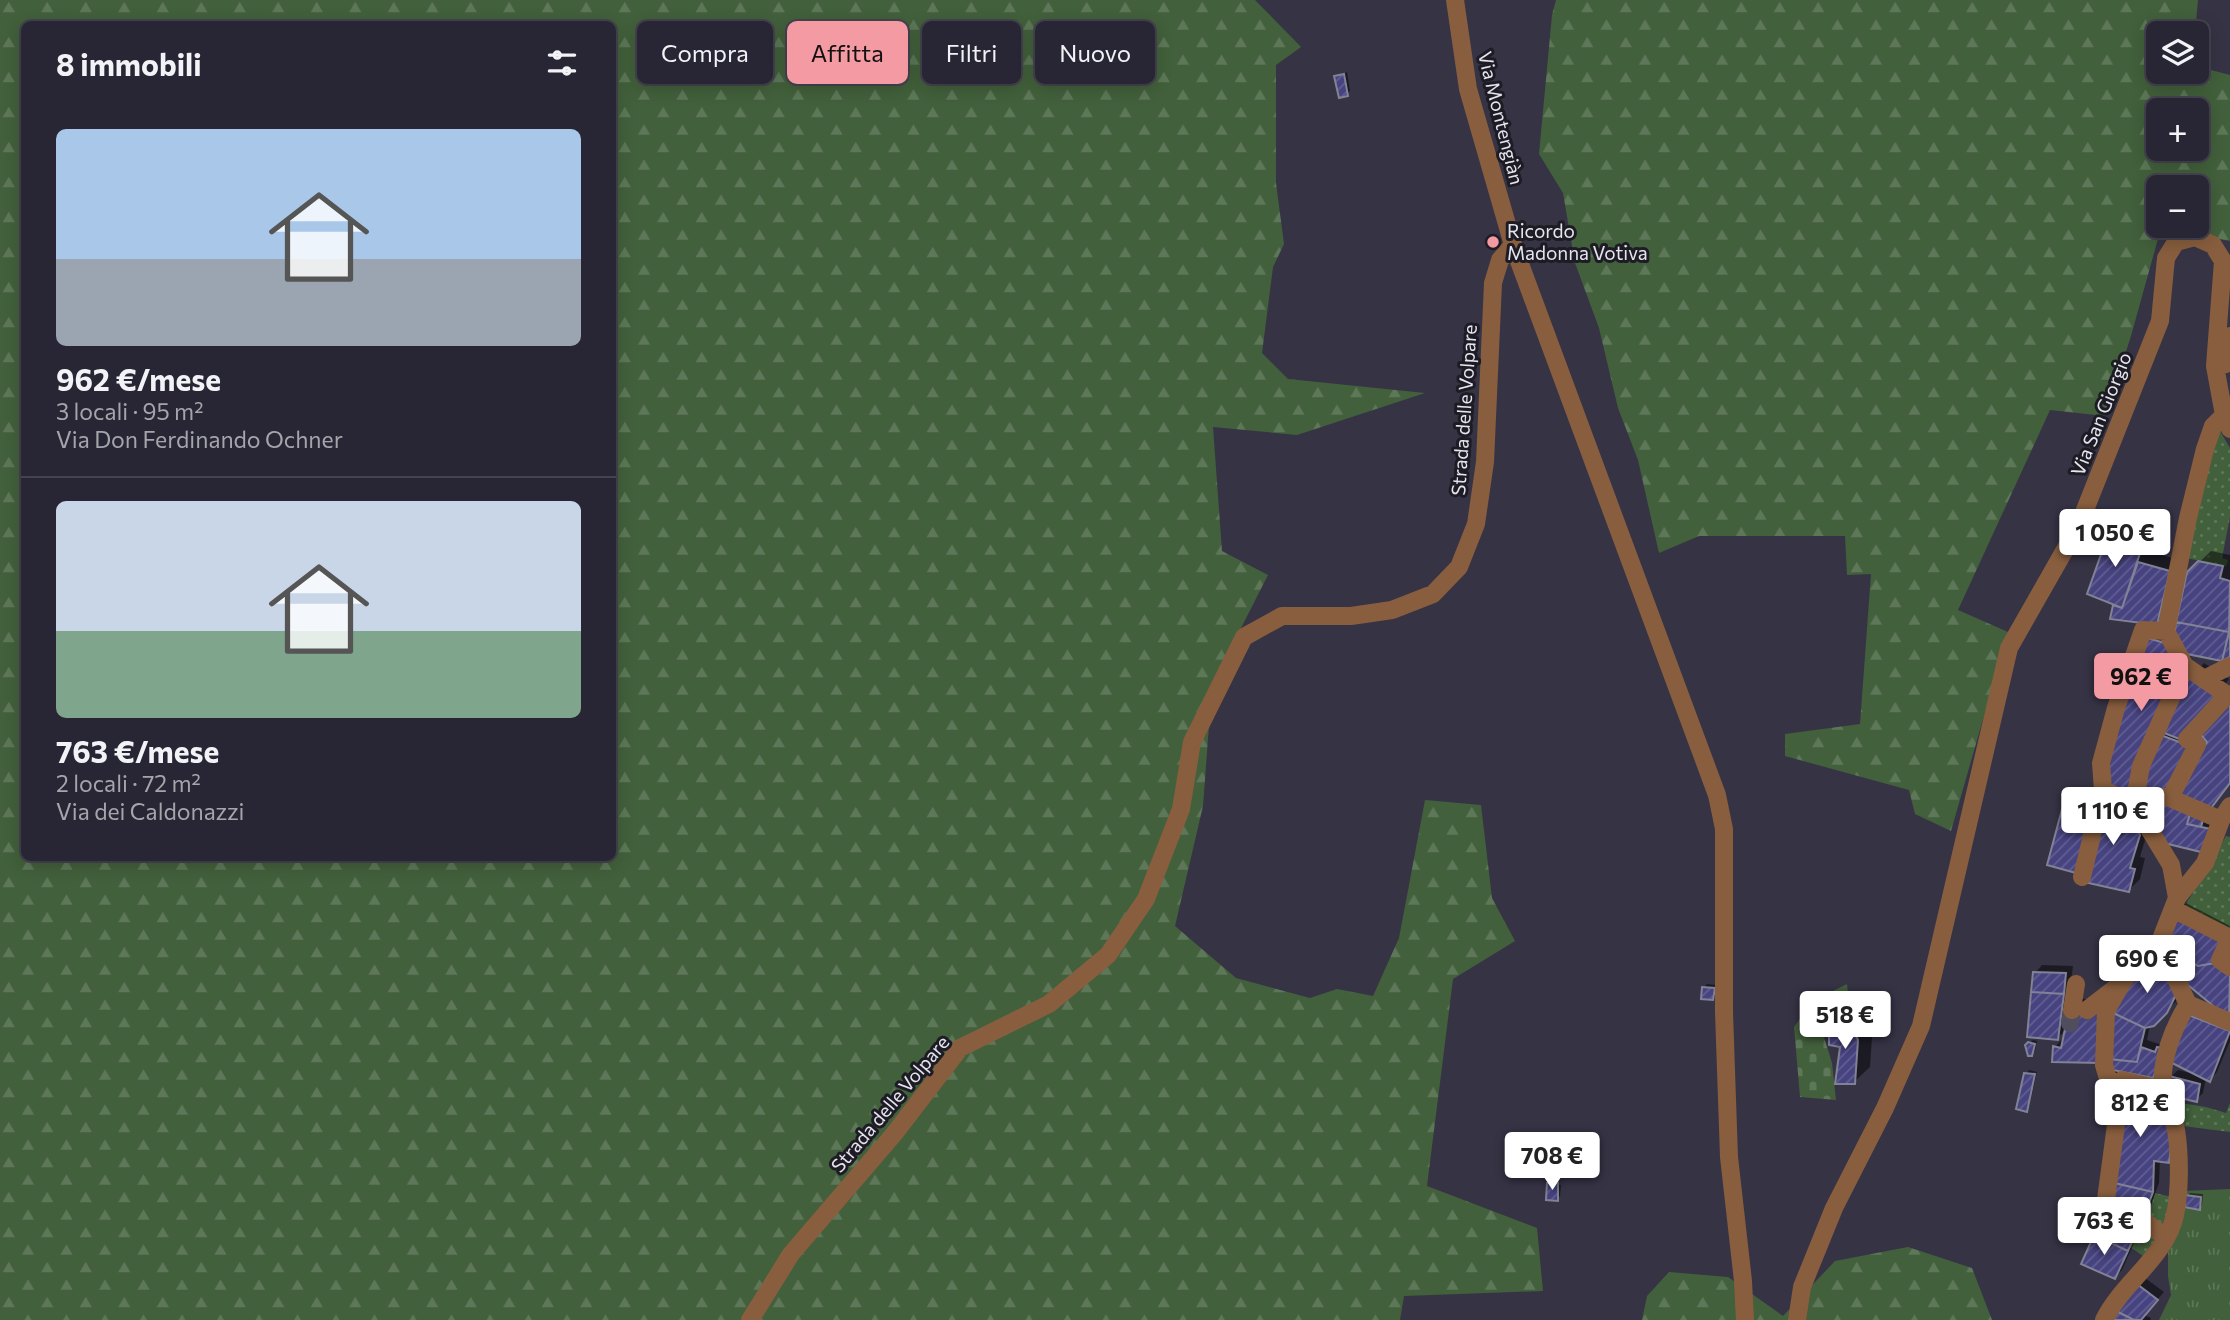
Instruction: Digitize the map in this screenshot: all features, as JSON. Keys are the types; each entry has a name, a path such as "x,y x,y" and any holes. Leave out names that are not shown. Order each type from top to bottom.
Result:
{"street":[{"name":"Via Montengiàn","path":"1455,0 1468,89 1513,244 1717,795 1724,829 1724,1012 1729,1157 1745,1320"},
{"name":"Via San Giorgio","path":"1797,1320 1802,1287 1834,1208 1885,1108 1921,1026 2009,648 2079,525 2160,321 2166,258 2176,242 2195,237 2213,245 2223,261 2215,366 2227,422"},
{"name":"Strada delle Volpare","path":"750,1320 792,1254 894,1134 960,1048 1049,1004 1108,955 1146,899 1181,809 1192,742 1244,637 1282,616 1351,616 1392,610 1433,594 1459,567 1476,524 1486,462 1493,283 1500,260 1513,244"},
{"path":"2215,366 2226,364 2230,336"},
{"path":"2170,798 2197,745 2187,739 2229,695 2185,666 2166,631 2188,518 2205,449 2213,425 2227,422"},
{"path":"2082,877 2103,790 2101,763 2116,708 2143,630 2166,631"},
{"path":"2175,903 2171,865 2135,799 2141,766 2185,666"},
{"path":"2206,678 2230,666"},
{"path":"2103,790 2135,799 2170,798 2225,813 2205,863 2175,903 2159,944 2147,950 2122,983 2106,1011 2104,1065 2111,1088 2120,1102"},
{"path":"2175,903 2230,938 2220,960 2230,967"},
{"path":"2104,1320 2112,1304 2148,1262 2175,1217 2179,1186 2176,1130 2163,1090 2168,1045 2185,1009 2159,944"},
{"path":"2076,984 2079,1010 2122,983"},
{"path":"2185,1009 2230,1022"},
{"path":"2163,1090 2122,1080 2105,1207 2147,1223 2165,1237"}],"green space":[{"path":"0,0 1255,0 1301,47 1276,65 1276,183 1284,244 1273,267 1262,353 1288,379 1425,393 1297,435 1213,427 1222,551 1268,575 1212,685 1203,806 1175,926 1236,978 1310,998 1337,989 1373,996 1399,938 1425,800 1481,805 1492,898 1515,941 1453,979 1427,1186 1537,1228 1543,1291 1404,1296 1400,1320 0,1320"},
{"path":"1556,0 2198,0 2196,21 2146,21 2146,84 2209,84 2209,69 2230,75 2230,241 2209,237 2209,175 2146,175 2146,238 2158,238 2105,416 2050,410 1958,610 2008,632 1951,831 1915,814 1909,790 1785,756 1785,734 1860,724 1871,574 1847,575 1845,536 1699,536 1659,553 1638,460 1618,408 1599,328 1575,263 1563,193 1539,154 1552,15"},
{"path":"2216,430 2220,431 2230,448 2230,517 2222,558 2228,560 2226,566 2186,558"},
{"path":"2226,836 2230,837 2230,934 2182,911"},
{"path":"1847,984 1849,1003 1833,1007 1828,1014 1824,1037 1832,1063 1836,1100 1800,1097 1794,1027 1813,1001"},
{"path":"2174,1102 2226,1113 2230,1103 2230,1132 2183,1126"},
{"path":"2230,1189 2230,1320 2159,1320 2171,1295 2168,1242 2184,1191"},
{"path":"2155,1193 2172,1197 2165,1227 2147,1220"},
{"path":"2140,1224 2159,1238 2146,1258 2130,1247"},
{"path":"1908,1247 1972,1268 1992,1320 1642,1320 1647,1296 1669,1272 1728,1277 1783,1316 1835,1261"}],"building":[{"path":"1344,74 1348,96 1339,98 1334,76"},
{"path":"2110,529 2143,544 2122,608 2087,594"},
{"path":"2198,561 2223,566 2220,578 2230,581 2229,632 2176,622 2187,572"},
{"path":"2138,562 2170,571 2157,625 2110,619 2113,605 2122,608"},
{"path":"2176,622 2229,632 2222,661 2182,653 2174,639"},
{"path":"2229,632 2230,657 2222,661"},
{"path":"2144,637 2172,645 2177,681 2128,796 2113,790 2103,771"},
{"path":"2192,673 2219,691 2182,740 2159,731"},
{"path":"2227,702 2230,705 2230,783 2208,812 2176,791 2207,742 2197,730"},
{"path":"2158,734 2190,746 2170,792 2140,789"},
{"path":"2103,797 2128,802 2140,835 2130,868 2135,869 2129,892 2084,882"},
{"path":"2064,802 2093,811 2076,873 2047,865"},
{"path":"2154,802 2191,810 2187,824 2211,829 2205,853 2160,842 2149,825"},
{"path":"2190,814 2204,816 2201,827 2187,824"},
{"path":"2174,914 2226,941 2215,963 2198,966 2164,946"},
{"path":"2164,946 2198,966 2215,963 2230,972 2229,1019 2177,976"},
{"path":"2150,952 2171,975 2176,995 2167,1013 2154,1026 2145,1028 2109,1011"},
{"path":"2033,972 2066,973 2064,994 2031,992"},
{"path":"1702,987 1715,988 1713,1000 1701,999"},
{"path":"2031,992 2064,994 2058,1040 2027,1037"},
{"path":"2069,1010 2100,1010 2100,1063 2052,1062 2053,1046 2061,1048"},
{"path":"2109,1011 2145,1028 2137,1062 2109,1059"},
{"path":"2186,1014 2230,1031 2210,1082 2168,1061"},
{"path":"1834,1017 1851,1024 1858,1040 1855,1084 1835,1084 1840,1047 1829,1045"},
{"path":"2028,1042 2035,1044 2032,1056 2028,1056 2025,1045"},
{"path":"2141,1047 2155,1052 2157,1047 2165,1049 2153,1078 2108,1069 2109,1059 2137,1062"},
{"path":"2024,1073 2035,1074 2027,1112 2016,1109"},
{"path":"2169,1076 2200,1084 2197,1102 2167,1095"},
{"path":"2124,1083 2157,1091 2156,1113 2166,1115 2172,1139 2169,1163 2154,1161 2153,1192 2110,1182"},
{"path":"2110,1182 2153,1192 2143,1219 2108,1206"},
{"path":"1547,1183 1558,1183 1558,1201 1546,1200"},
{"path":"2185,1195 2201,1197 2200,1210 2184,1207"},
{"path":"2105,1209 2140,1224 2128,1251 2094,1235"},
{"path":"2094,1235 2128,1251 2115,1279 2081,1264"},
{"path":"2133,1281 2158,1300 2141,1320 2134,1320 2112,1309"},
{"path":"2112,1309 2134,1320 2106,1320"}],"tunnel":[{"path":"2072,1010 2070,1023 2087,1010"}],"place":[{"name":"Ricordo Madonna Votiva","path":"1493,242"}]}
